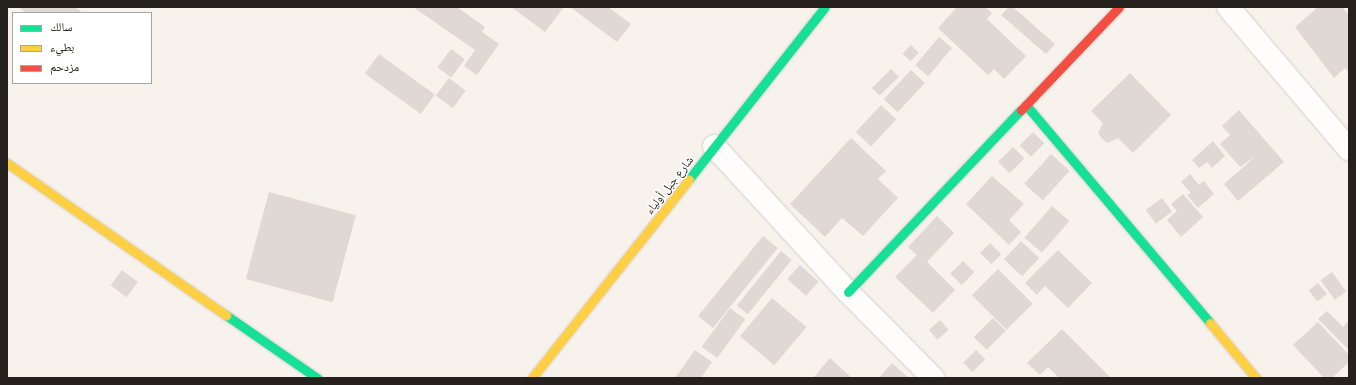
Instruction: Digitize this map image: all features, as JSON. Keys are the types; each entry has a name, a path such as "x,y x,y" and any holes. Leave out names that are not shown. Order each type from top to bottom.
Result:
{"main road":[{"name":"شارع جبل أولياء","path":"532,378 824,7"},
{"path":"848,292 1119,7"},
{"path":"1026,105 1256,378"},
{"path":"7,163 316,378"}],"street":[{"path":"1228,7 1349,149"},
{"path":"714,146 848,292 929,377"}],"building":[{"path":"18,7 75,7 82,12 25,12"},
{"path":"413,7 457,7 485,27 482,32 499,44 477,75 464,66 475,50"},
{"path":"511,7 564,7 545,32"},
{"path":"570,7 608,7 631,24 617,42"},
{"path":"957,7 985,7 992,13 987,19 1026,56 1004,79 994,69 988,75 938,28"},
{"path":"1009,7 1013,7 1055,44 1046,54 1001,15"},
{"path":"1318,7 1342,7 1349,15 1349,72 1345,68 1334,78 1295,27"},
{"path":"939,37 952,48 928,76 915,65"},
{"path":"911,45 919,53 910,61 903,53"},
{"path":"451,49 465,59 451,78 437,68"},
{"path":"379,54 435,95 421,114 365,73"},
{"path":"891,69 899,77 880,96 872,88"},
{"path":"911,70 925,83 898,112 884,99"},
{"path":"1130,73 1171,115 1133,153 1118,138 1108,143 1102,139 1098,133 1103,123 1091,111"},
{"path":"449,78 466,91 453,108 436,96"},
{"path":"881,105 896,119 871,146 856,132"},
{"path":"1239,110 1284,162 1238,201 1224,184 1256,156 1240,167 1220,144 1230,135 1222,126"},
{"path":"1033,132 1044,143 1031,157 1020,145"},
{"path":"851,138 886,171 878,179 898,198 863,236 842,218 825,237 790,204"},
{"path":"1213,141 1225,156 1212,168 1207,162 1199,168 1192,160"},
{"path":"1013,147 1024,158 1009,173 998,162"},
{"path":"1051,154 1070,171 1043,200 1024,184"},
{"path":"1190,174 1199,185 1204,181 1214,194 1198,208 1187,195 1191,193 1181,182"},
{"path":"992,176 1024,204 1009,220 1021,232 1009,245 966,204"},
{"path":"269,192 356,215 333,302 246,279"},
{"path":"1183,194 1203,217 1181,237 1167,220 1177,211 1171,204"},
{"path":"1162,198 1172,212 1156,224 1146,210"},
{"path":"1052,206 1069,221 1042,253 1024,238"},
{"path":"937,216 954,233 927,262 955,290 933,313 895,277 917,255 908,247"},
{"path":"763,236 778,248 713,328 698,316"},
{"path":"1021,241 1039,258 1022,276 1004,259"},
{"path":"990,243 1001,254 991,264 980,253"},
{"path":"1058,250 1092,283 1068,308 1045,286 1037,295 1025,283"},
{"path":"781,251 792,260 748,314 737,305"},
{"path":"963,261 974,272 962,285 950,274"},
{"path":"800,265 819,282 806,296 787,279"},
{"path":"998,269 1033,304 1006,330 972,295"},
{"path":"122,270 138,282 127,297 111,285"},
{"path":"1332,272 1346,291 1335,300 1321,280"},
{"path":"1318,283 1327,294 1317,301 1309,291"},
{"path":"772,298 806,327 774,365 740,336"},
{"path":"730,308 745,319 717,358 702,347"},
{"path":"1327,311 1343,327 1349,320 1349,350 1318,319"},
{"path":"993,318 1006,331 987,350 974,337"},
{"path":"940,320 949,330 938,340 929,330"},
{"path":"1318,322 1349,355 1349,362 1332,378 1324,378 1293,345"},
{"path":"1062,329 1111,378 1059,378 1048,367 1040,375 1027,363"},
{"path":"695,350 712,362 701,378 675,378"},
{"path":"976,350 985,359 972,372 963,363"},
{"path":"830,358 852,378 813,378"},
{"path":"892,363 909,378 879,378"}],"traffic: fast":[{"path":"689,179 825,7"},
{"path":"1026,105 1210,323"},
{"path":"848,292 1021,110"},
{"path":"226,315 317,378"}],"traffic: slow":[{"path":"7,163 226,315"},
{"path":"532,378 689,179"},
{"path":"1210,323 1256,378"}],"traffic: jam":[{"path":"1021,110 1119,7"}]}
